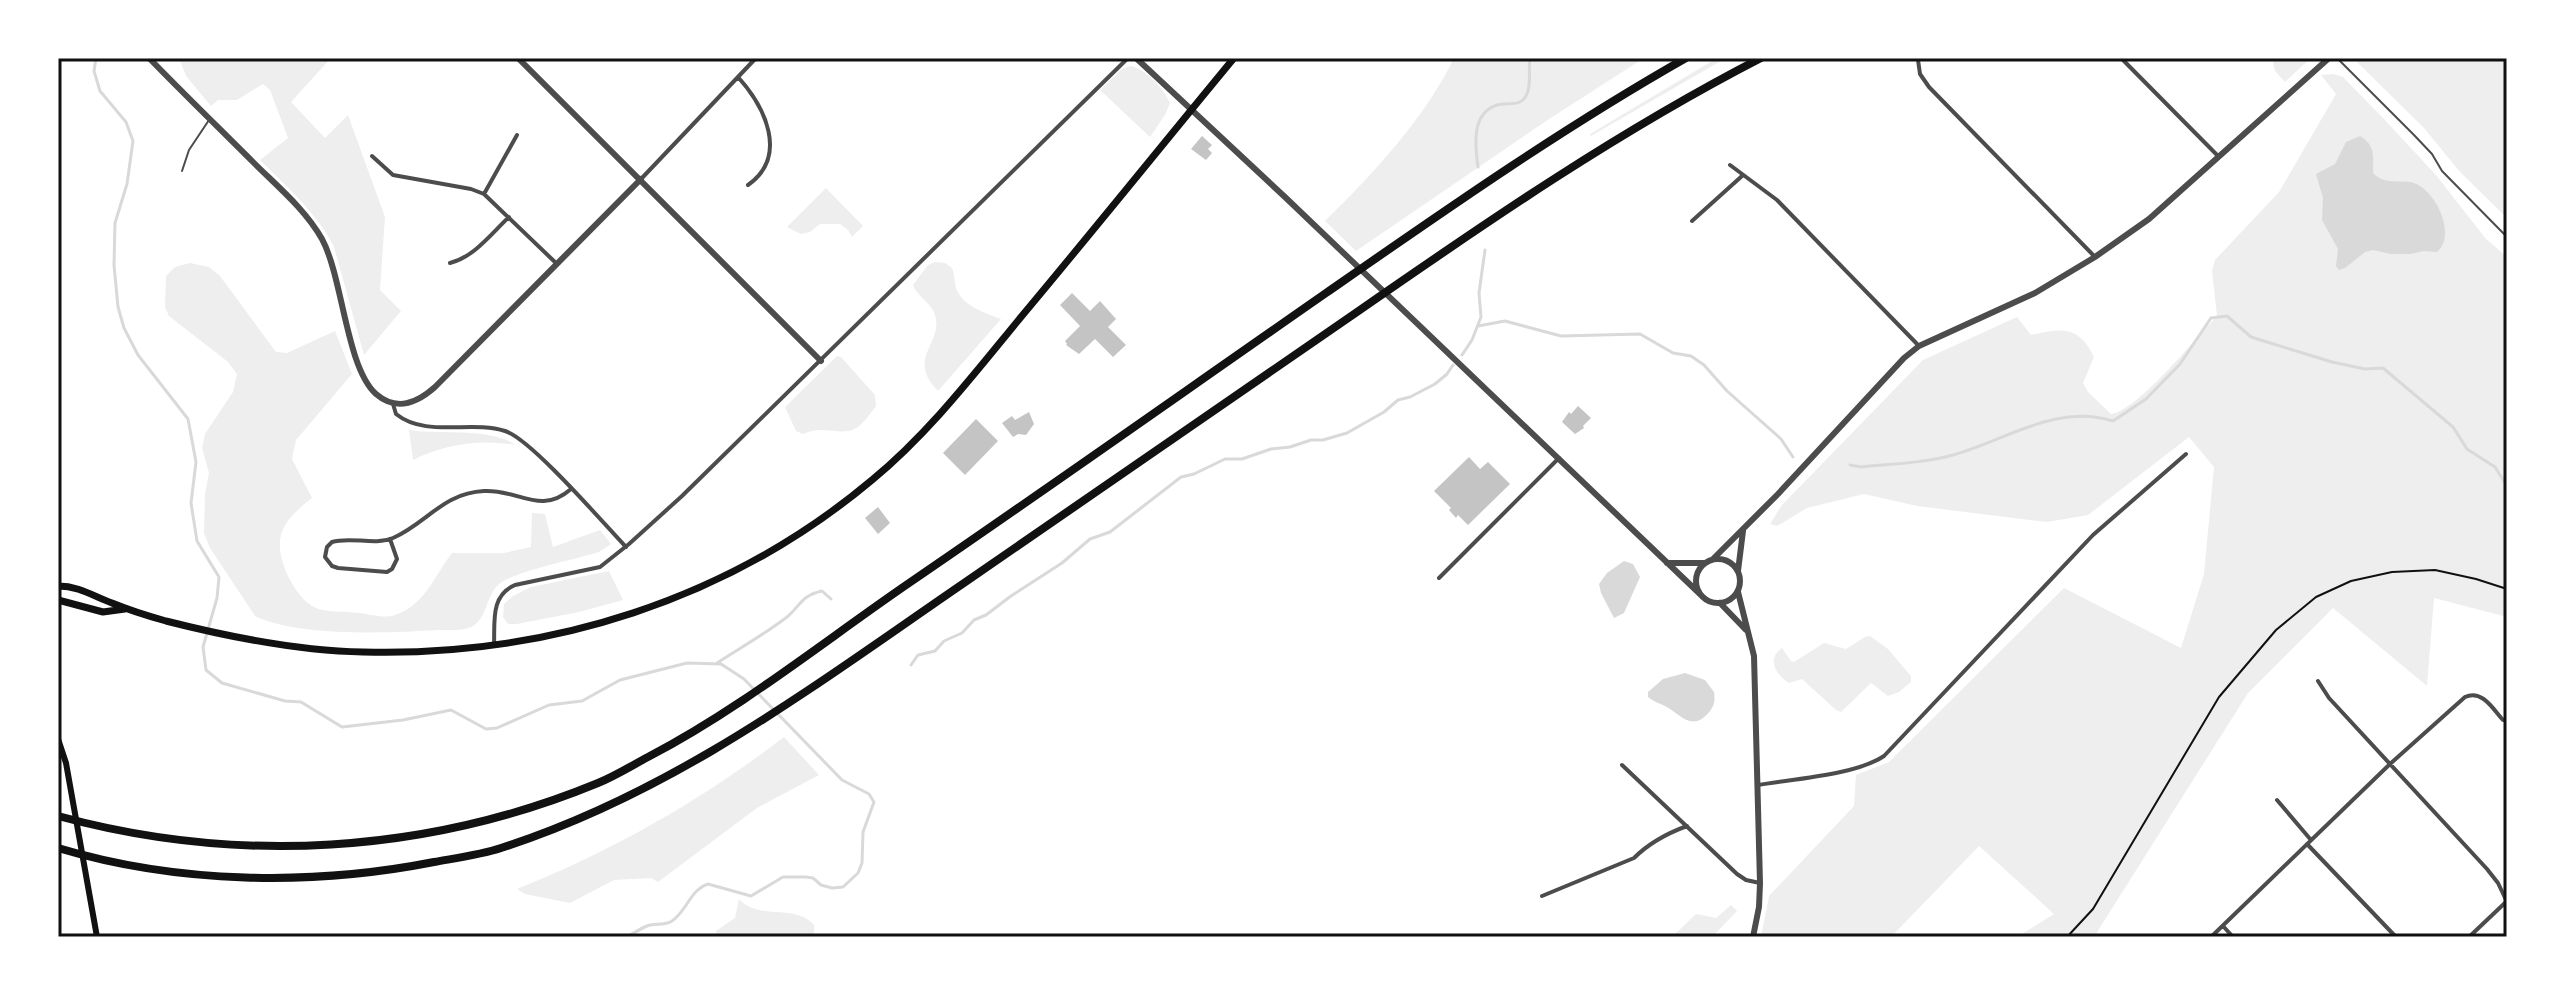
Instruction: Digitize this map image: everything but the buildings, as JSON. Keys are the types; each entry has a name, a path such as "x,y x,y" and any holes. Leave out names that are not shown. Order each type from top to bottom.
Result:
{"highway":[{"path":"58,816 223,845 308,847 362,844 421,835 533,807 602,781 694,733 730,709 1412,234 1592,114 1686,58"},
{"path":"58,848 143,867 203,874 283,878 340,876 495,850 557,829 668,778 752,728 1468,235 1606,145 1761,58"}],"main road":[{"path":"58,586 78,588 127,608 231,635 359,652 436,653 537,640 619,619 720,579 796,536 872,481 930,425 1234,58"},
{"path":"58,603 103,612 127,608"},
{"path":"58,739 69,780 97,937"}],"street":[{"path":"149,58 292,201 321,237 363,378 377,395 397,404 417,401 435,387 756,58"},
{"path":"518,58 821,361"},
{"path":"494,647 495,607 508,588 600,567 626,547 821,361 1128,58"},
{"path":"1136,58 1701,595 1720,603 1747,631"},
{"path":"2121,58 2219,157"},
{"path":"1701,595 1696,582 1700,569 1743,531 1895,366 1919,346 2035,293 2095,257 2149,219 2329,58"},
{"path":"1918,60 1917,66 1929,87 2095,257"},
{"path":"738,77 756,98 769,144 768,163 759,177 748,185"},
{"path":"484,194 517,135"},
{"path":"372,156 393,175 484,194 557,264"},
{"path":"1730,165 1777,200 1919,346"},
{"path":"1692,221 1742,176"},
{"path":"450,263 476,250 509,217"},
{"path":"397,404 396,414 414,424 492,428 511,432 626,547"},
{"path":"1758,785 1832,773 1875,762 1884,756 2093,535 2186,454"},
{"path":"1439,578 1559,458"},
{"path":"390,539 397,559 387,572 338,568 325,557 327,547 337,540 359,542 390,539 411,528 441,504 470,492 503,492 536,502 548,502 571,489"},
{"path":"1720,603 1733,598 1738,592 1743,531"},
{"path":"1667,563 1727,561 1738,571"},
{"path":"1738,592 1754,656 1760,883 1753,937"},
{"path":"2318,681 2325,693 2498,883 2507,901 2469,937"},
{"path":"2211,937 2390,764 2465,697 2474,694 2483,698 2503,720"},
{"path":"1622,765 1744,879 1760,883"},
{"path":"2277,800 2309,842 2396,937"},
{"path":"1542,896 1634,858 1643,849 1687,826"},
{"path":"2223,926 2233,937"}],"lane":[{"path":"2337,58 2414,135 2432,154 2442,171 2507,237"},
{"path":"182,171 189,150 210,119"}],"path":[{"path":"2067,937 2093,909 2219,697 2276,630 2316,597 2351,581 2406,571 2435,570 2507,589"}],"shaded area":[{"path":"179,58 331,58 291,102 325,138 348,115 385,217 380,290 401,311 364,355 334,247 310,212 260,160 288,138 270,90 263,84 237,100 218,100 211,106 186,76"},
{"path":"1454,58 1644,58 1356,251 1325,221 1413,124"},
{"path":"1717,58 1726,58 1591,136 1590,134"},
{"path":"2277,58 2311,58 2285,82 2275,71 2273,63"},
{"path":"2358,58 2507,58 2507,218 2460,172 2424,128 2356,61"},
{"path":"1130,66 1153,80 1170,103 1150,137 1100,90 1122,69"},
{"path":"2321,75 2343,77 2383,118 2436,175 2486,239 2507,257 2507,617 2434,598 2427,686 2333,608 2248,693 2094,937 2017,937 2054,914 1979,846 1891,937 1761,937 1769,896 1854,806 1856,775 1889,762 2064,588 2181,648 2204,574 2214,467 2189,437 2088,515 2047,522 1917,506 1864,494 1807,508 1777,526 1770,524 1782,505 1923,360 2017,317 2031,335 2060,330 2082,339 2094,357 2083,383 2111,414 2135,401 2217,316 2212,271 2215,260 2279,192 2336,94"},
{"path":"2360,136 2371,148 2373,173 2384,180 2414,183 2433,199 2445,227 2445,236 2437,252 2391,254 2373,250 2365,252 2345,268 2339,270 2336,266 2338,249 2322,220 2323,198 2316,174 2335,164 2346,142"},
{"path":"826,188 863,226 852,237 840,224 820,224 810,232 801,234 787,227"},
{"path":"935,262 952,268 956,288 964,300 1001,319 938,391 925,369 925,360 935,334 935,315 913,285 928,265"},
{"path":"190,263 209,267 220,276 276,352 287,353 335,331 352,374 296,440 292,459 312,498 286,523 280,551 290,581 311,605 320,610 382,616 405,611 428,589 452,553 504,553 531,547 532,513 545,514 553,547 600,530 611,544 599,552 507,579 494,589 480,620 465,629 319,630 273,623 255,616 210,548 204,533 209,473 202,448 205,434 233,392 237,374 228,362 169,316 165,307 166,276 175,267"},
{"path":"837,356 875,395 876,406 864,422 852,430 815,430 803,434 796,431 785,407"},
{"path":"409,430 479,434 505,439 516,445 463,444 413,460"},
{"path":"1624,561 1633,564 1640,577 1624,613 1614,618 1599,584 1607,573"},
{"path":"609,571 623,600 517,624 508,624 503,617 504,604 531,587"},
{"path":"1870,636 1888,649 1911,676 1911,682 1888,696 1871,683 1841,712 1802,679 1789,683 1775,667 1775,657 1782,648 1794,662 1824,643 1846,649"},
{"path":"1685,673 1705,680 1714,692 1712,709 1698,721 1687,720 1648,697 1648,692 1663,679"},
{"path":"784,737 819,775 757,808 658,882 651,878 614,880 570,903 525,894 517,889 588,858 656,822 721,782"},
{"path":"739,899 756,909 806,918 814,925 814,936 716,937 716,931 735,918"},
{"path":"1731,905 1737,911 1712,937 1672,937 1696,914 1716,918"}],"waterway":[{"path":"96,58 94,71 100,91 126,122 133,141 127,184 115,223 114,265 118,307 124,328 138,355 188,419 196,462 191,503 197,541 219,577 217,598 203,647 206,670 222,683 285,701 301,702 342,727 403,720 451,710 486,729 497,728 549,705 582,701 620,680 687,663 721,664 744,679 842,780 869,794 874,802 863,832 862,863 858,873 843,887 821,885 813,878 783,877 751,896 708,884 697,891 672,921 647,926 624,937"},
{"path":"1478,167 1476,140 1479,123 1489,109 1517,103 1526,96 1530,58"},
{"path":"1462,355 1481,317 1479,293 1485,250"},
{"path":"1850,465 1861,467 1942,458 2052,420 2092,417 2113,421 2146,399 2180,364 2211,318 2227,316 2251,337 2332,362 2365,369 2383,368 2453,427 2467,449 2495,467 2507,486"},
{"path":"1478,326 1505,321 1561,336 1640,334 1673,353 1691,356 1704,365 1727,391 1781,439 1793,457"},
{"path":"911,665 918,655 935,651 944,641 962,633 974,620 1062,563 1090,539 1110,532 1181,477 1225,459 1242,459 1271,449 1347,433 1384,412 1398,400 1435,384 1453,365"},
{"path":"717,663 779,623 810,595 822,591 831,599"}]}
